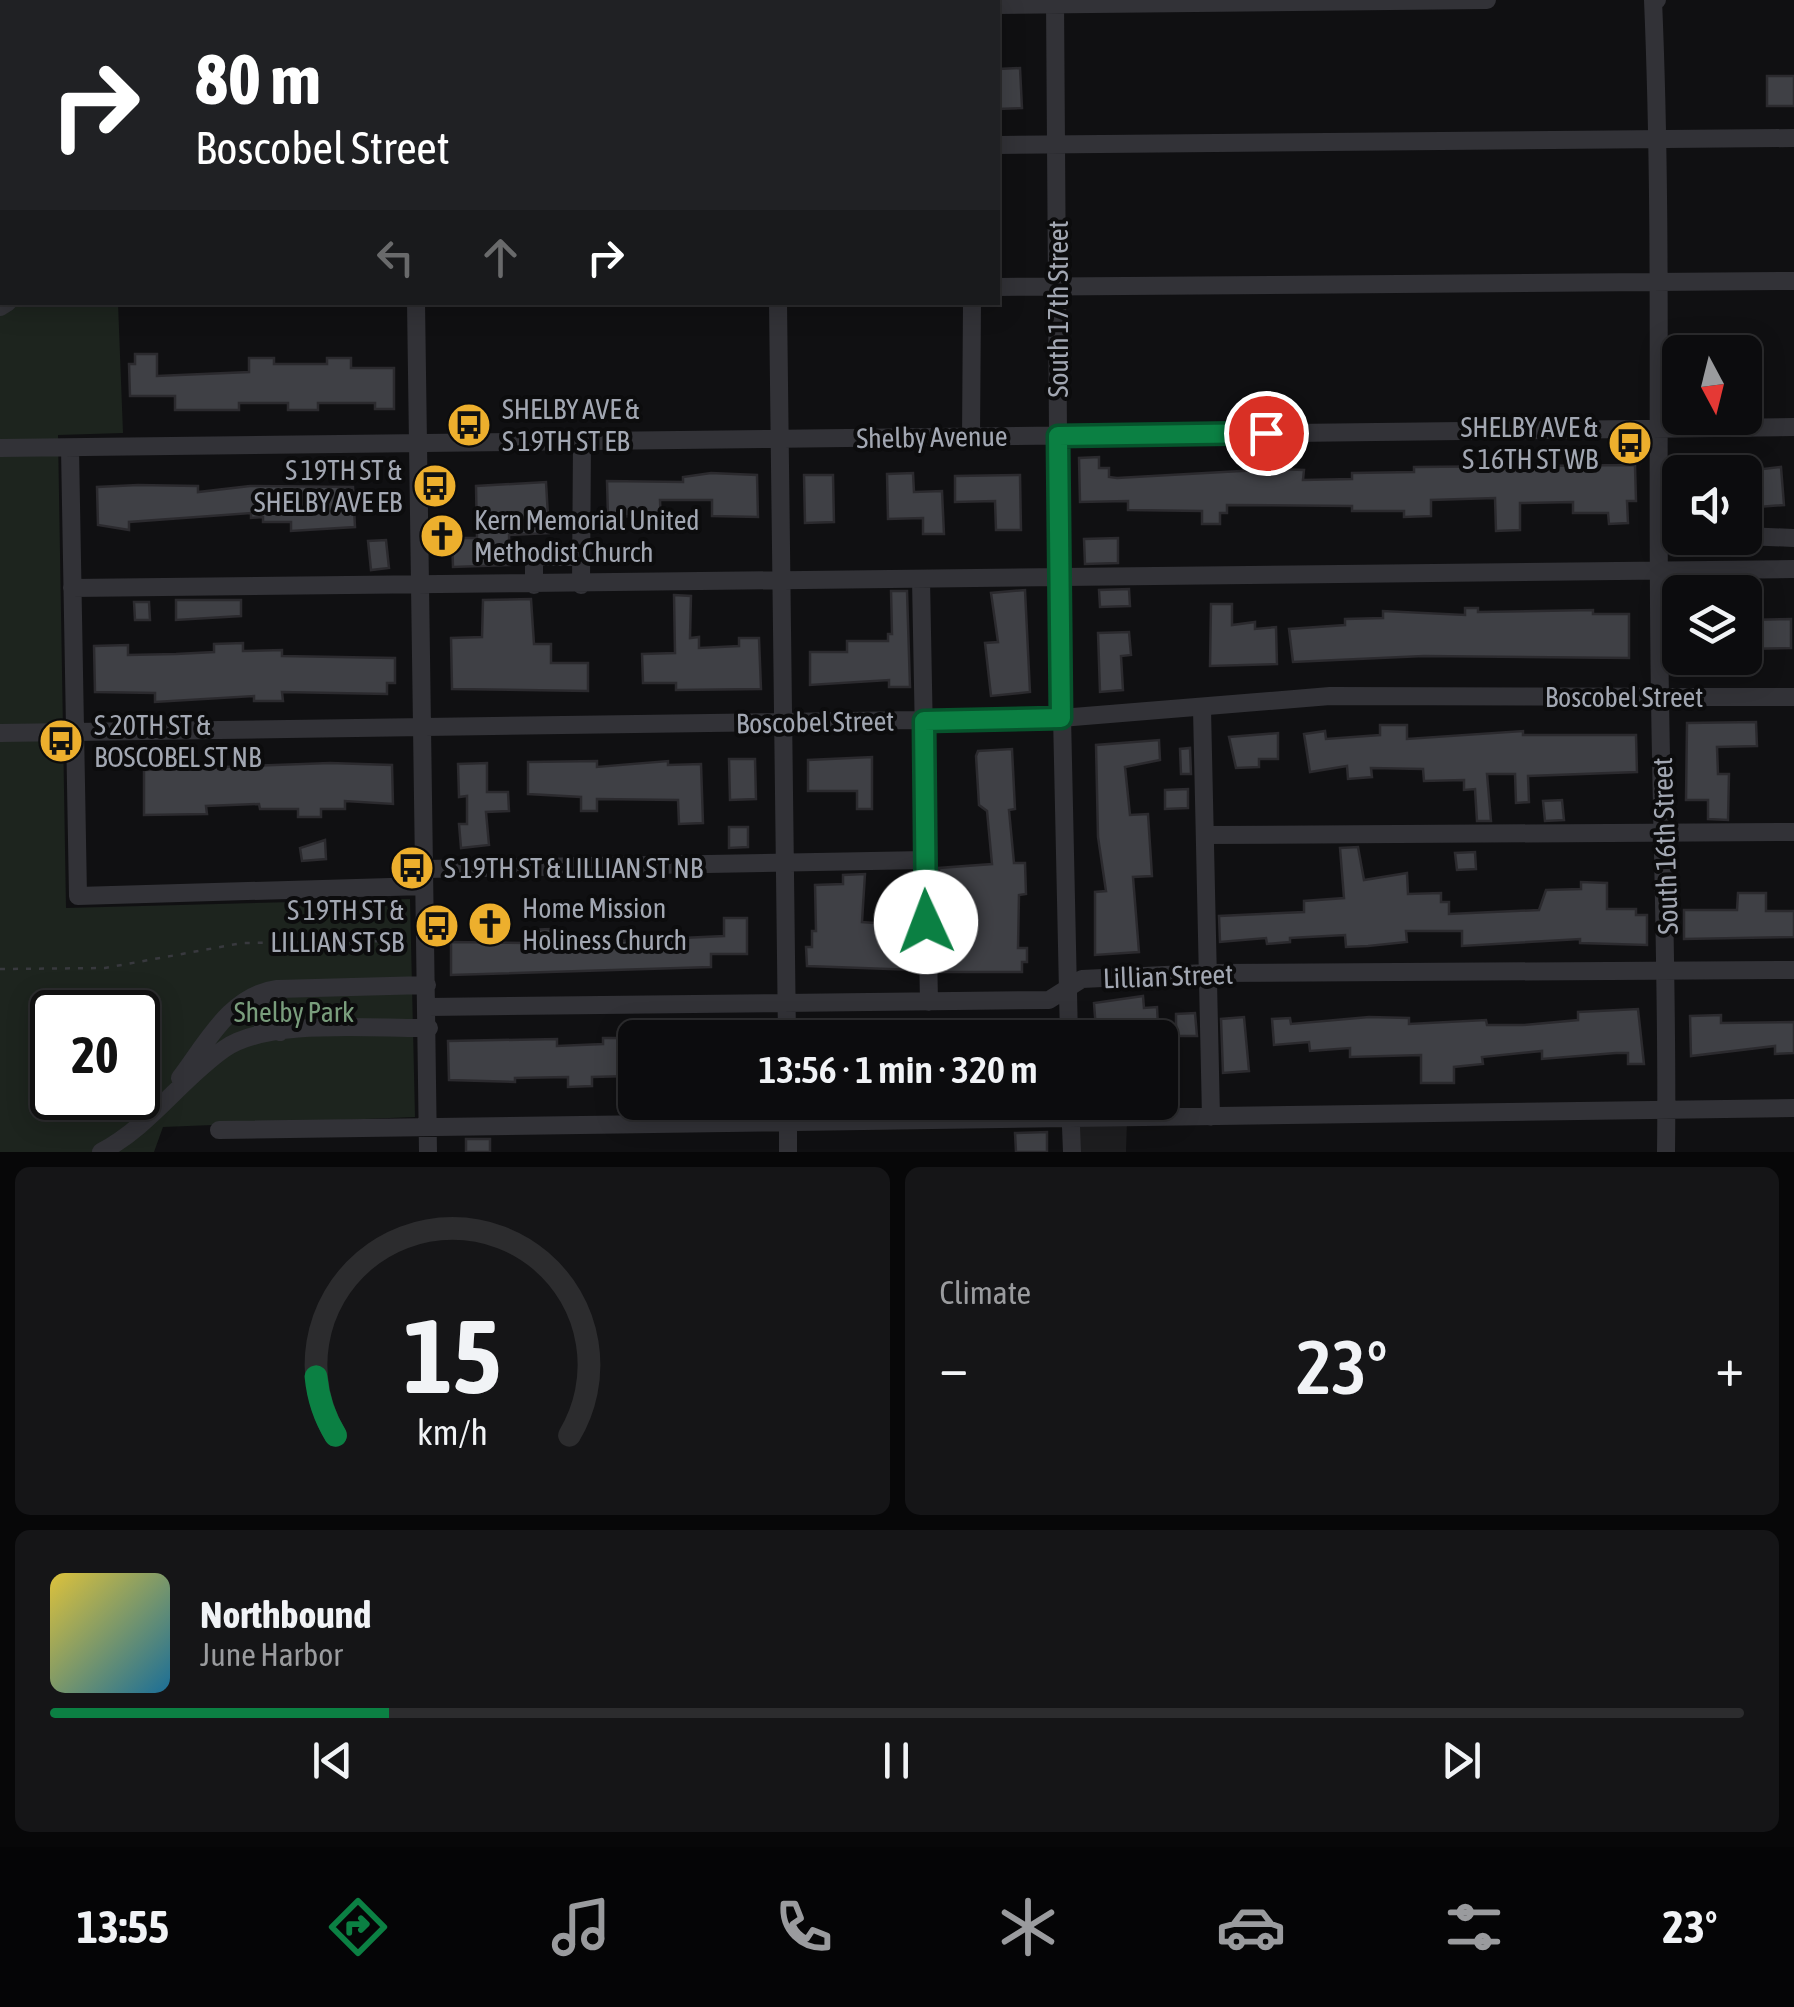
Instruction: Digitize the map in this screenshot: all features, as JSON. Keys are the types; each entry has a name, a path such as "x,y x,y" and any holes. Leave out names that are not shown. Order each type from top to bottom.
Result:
{"street":[{"path":"1000,6 1488,0"},
{"name":"South 16th Street","path":"1655,0 1661,279 1660,698 1668,971 1666,1152"},
{"name":"South 17th Street","path":"1054,3 1059,577 1068,1020"},
{"path":"1000,145 1794,138"},
{"path":"1000,288 1661,279 1794,281"},
{"path":"416,305 428,1152"},
{"path":"778,305 778,582 787,1020"},
{"path":"971,437 972,305"},
{"name":"Shelby Avenue","path":"0,448 1794,427"},
{"path":"581,585 582,440"},
{"path":"70,448 78,896 424,877 924,860"},
{"path":"1762,537 1794,538"},
{"path":"534,585 534,557 581,557"},
{"path":"72,588 1794,569"},
{"path":"922,580 929,1002"},
{"name":"Boscobel Street","path":"0,733 1061,718 1330,696 1794,697"},
{"path":"1202,709 1211,1117"},
{"path":"1205,835 1794,832"},
{"name":"Lillian Street","path":"428,1008 1049,1000 1082,979 1206,973 1794,970"},
{"path":"147,1122 230,1013 256,995 277,990 428,985"},
{"path":"277,990 263,995 257,1012 266,1028 281,1032"},
{"path":"101,1152 147,1122 230,1045 260,1034 281,1032 428,1028"},
{"path":"1178,1116 1794,1108"},
{"path":"219,1130 839,1120"},
{"path":"1071,1120 1072,1152"},
{"path":"788,1122 788,1152"}],"path":[{"path":"0,969 105,968 242,943 426,940"}],"shaded area":[{"path":"1071,1120 1127,1120 1126,1152 1072,1152"}],"green space":[{"name":"Shelby Park","path":"0,305 118,305 123,433 58,435 66,908 410,899 415,1117 163,1127 154,1152 0,1152"}],"building":[{"path":"1020,68 1022,108 1000,109 1000,69"},
{"path":"1767,76 1794,76 1794,106 1767,106"},
{"path":"135,354 157,354 157,376 249,372 249,358 274,358 274,364 327,364 327,358 351,358 351,368 394,368 394,409 375,409 375,403 318,403 318,410 288,410 288,403 239,403 239,410 175,410 175,396 130,396 129,364 135,364"},
{"path":"1099,457 1099,468 1109,468 1109,477 1117,478 1277,469 1304,470 1303,480 1352,479 1352,473 1414,472 1414,467 1635,465 1636,501 1627,501 1628,523 1609,524 1608,513 1573,513 1573,502 1520,503 1520,530 1496,531 1495,498 1431,500 1431,516 1404,517 1404,511 1352,511 1352,506 1227,505 1227,513 1220,513 1220,524 1202,524 1202,511 1128,510 1128,501 1080,502 1079,458"},
{"path":"1781,467 1784,505 1762,507 1762,469"},
{"path":"711,473 757,475 758,517 712,516 712,500 660,500 661,524 641,524 641,516 608,517 607,481 683,482 683,477"},
{"path":"913,473 914,492 942,491 944,534 923,534 923,518 888,519 887,474"},
{"path":"804,475 833,475 834,522 805,523"},
{"path":"1020,475 1021,530 996,530 995,501 955,502 955,476"},
{"path":"546,482 549,533 509,535 510,565 453,567 452,538 477,538 476,486"},
{"path":"198,486 198,492 250,486 353,487 355,527 291,531 291,522 263,522 263,517 251,518 251,513 129,522 129,530 98,525 97,487"},
{"path":"1118,538 1118,563 1085,564 1084,539"},
{"path":"386,540 389,568 371,570 368,541"},
{"path":"1129,589 1130,606 1100,607 1099,590"},
{"path":"1025,590 1030,692 991,696 985,643 998,642 991,593"},
{"path":"891,591 907,591 910,687 889,687 889,680 810,685 810,652 847,652 847,641 888,641 888,634 892,634"},
{"path":"674,595 691,596 690,638 699,637 699,648 739,646 739,638 759,638 761,689 676,690 676,683 643,683 642,654 675,653"},
{"path":"531,599 534,644 551,644 551,663 588,663 588,691 452,689 451,638 482,637 483,600"},
{"path":"176,600 241,600 241,616 176,620"},
{"path":"134,602 149,602 150,620 135,620"},
{"path":"1211,604 1232,604 1232,625 1255,622 1255,629 1276,627 1277,664 1210,666"},
{"path":"1465,608 1478,608 1478,612 1593,610 1593,614 1629,614 1629,658 1424,656 1293,662 1289,629 1345,625 1345,619 1383,618 1383,611 1465,615"},
{"path":"1791,619 1791,648 1762,649 1762,620"},
{"path":"1129,632 1131,655 1121,656 1123,690 1100,692 1098,633"},
{"path":"243,643 243,651 282,650 282,656 395,658 395,683 387,683 387,694 282,692 283,701 254,701 254,696 155,702 155,693 95,692 94,646 128,645 128,655 214,652 214,644"},
{"path":"1756,722 1757,746 1717,747 1718,774 1729,774 1728,820 1708,819 1708,800 1686,800 1687,723"},
{"path":"1380,725 1407,725 1407,739 1523,731 1523,735 1636,735 1637,772 1528,776 1529,802 1516,803 1515,774 1487,774 1491,821 1477,821 1475,789 1464,790 1464,780 1424,781 1423,769 1371,768 1372,777 1348,779 1347,766 1310,772 1304,734 1325,731 1326,739 1380,735"},
{"path":"1278,733 1278,759 1259,759 1259,767 1236,768 1229,737"},
{"path":"1159,740 1160,760 1125,767 1130,815 1148,814 1152,876 1133,877 1139,952 1095,955 1095,892 1106,891 1098,837 1096,745"},
{"path":"1190,748 1191,774 1181,774 1180,749"},
{"path":"1012,749 1015,809 1009,810 1014,863 1025,863 1026,894 1019,895 1018,948 1027,948 1027,962 1022,962 1022,972 941,972 940,946 962,947 962,922 969,922 967,890 939,892 939,868 992,864 987,811 979,805 976,756 978,751"},
{"path":"872,757 872,809 857,809 857,791 808,791 808,760"},
{"path":"729,759 755,759 756,799 730,800"},
{"path":"597,761 597,767 668,761 668,765 701,764 703,823 679,824 678,800 597,799 597,811 581,811 581,797 528,794 528,762"},
{"path":"330,763 392,765 393,804 345,801 345,809 321,809 321,817 298,817 298,809 260,809 259,804 206,806 207,814 144,815 144,770"},
{"path":"487,763 487,792 508,792 509,811 486,812 489,845 461,848 459,824 467,824 467,796 459,797 458,764"},
{"path":"1188,789 1188,808 1165,809 1165,790"},
{"path":"1562,800 1564,820 1545,821 1543,801"},
{"path":"729,827 748,827 748,847 729,848"},
{"path":"325,840 326,859 302,861 300,848"},
{"path":"1358,847 1364,880 1407,873 1408,894 1441,893 1441,902 1449,902 1449,914 1539,910 1546,890 1581,889 1581,882 1607,883 1607,909 1636,909 1636,915 1647,915 1647,945 1580,943 1580,939 1462,946 1462,931 1406,931 1407,942 1346,947 1345,935 1290,938 1290,942 1267,944 1266,938 1220,942 1219,916 1304,912 1304,901 1344,898 1340,848"},
{"path":"1475,852 1476,869 1457,870 1455,853"},
{"path":"865,874 862,922 914,926 916,970 807,966 806,947 812,947 812,931 816,931 815,885 843,884 843,875"},
{"path":"1738,893 1766,893 1766,911 1794,911 1794,937 1684,939 1684,910 1737,910"},
{"path":"724,918 747,918 747,954 711,954 711,967 451,975 451,942 527,943 526,930 551,929 552,944 724,936"},
{"path":"1143,996 1144,1008 1157,1007 1158,1020 1095,1020 1094,1003"},
{"path":"1638,1009 1644,1064 1628,1064 1628,1053 1542,1059 1542,1051 1482,1057 1483,1064 1454,1067 1454,1083 1421,1083 1421,1055 1350,1057 1350,1048 1310,1051 1309,1042 1274,1045 1272,1019 1290,1018 1291,1024 1369,1017 1409,1018 1409,1024 1486,1020 1487,1025 1523,1025 1578,1020 1578,1012"},
{"path":"1195,1013 1197,1036 1178,1036 1176,1014"},
{"path":"1721,1015 1721,1023 1794,1022 1794,1053 1775,1054 1775,1046 1691,1056 1690,1016"},
{"path":"1244,1017 1249,1071 1223,1073 1221,1019"},
{"path":"603,1038 618,1038 618,1076 592,1077 592,1086 568,1087 568,1077 515,1078 515,1082 449,1080 448,1041 557,1039 557,1046 603,1044"},
{"path":"1047,1132 1047,1152 1016,1152 1015,1133"},
{"path":"466,1139 490,1139 490,1152 466,1152"}],"place":[{"name":"SHELBY AVE & S 19TH ST EB","path":"469,425"},
{"name":"SHELBY AVE & S 16TH ST WB","path":"1630,443"},
{"name":"S 19TH ST & SHELBY AVE EB","path":"435,486"},
{"name":"Kern Memorial United Methodist Church","path":"442,536"},
{"name":"S 20TH ST & BOSCOBEL ST NB","path":"61,741"},
{"name":"S 19TH ST & LILLIAN ST NB","path":"412,868"},
{"name":"Home Mission Holiness Church","path":"490,924"},
{"name":"S 19TH ST & LILLIAN ST SB","path":"437,926"}],"route":[{"path":"926,922 924,721 1061,718 1058,436 1266,433"}]}
